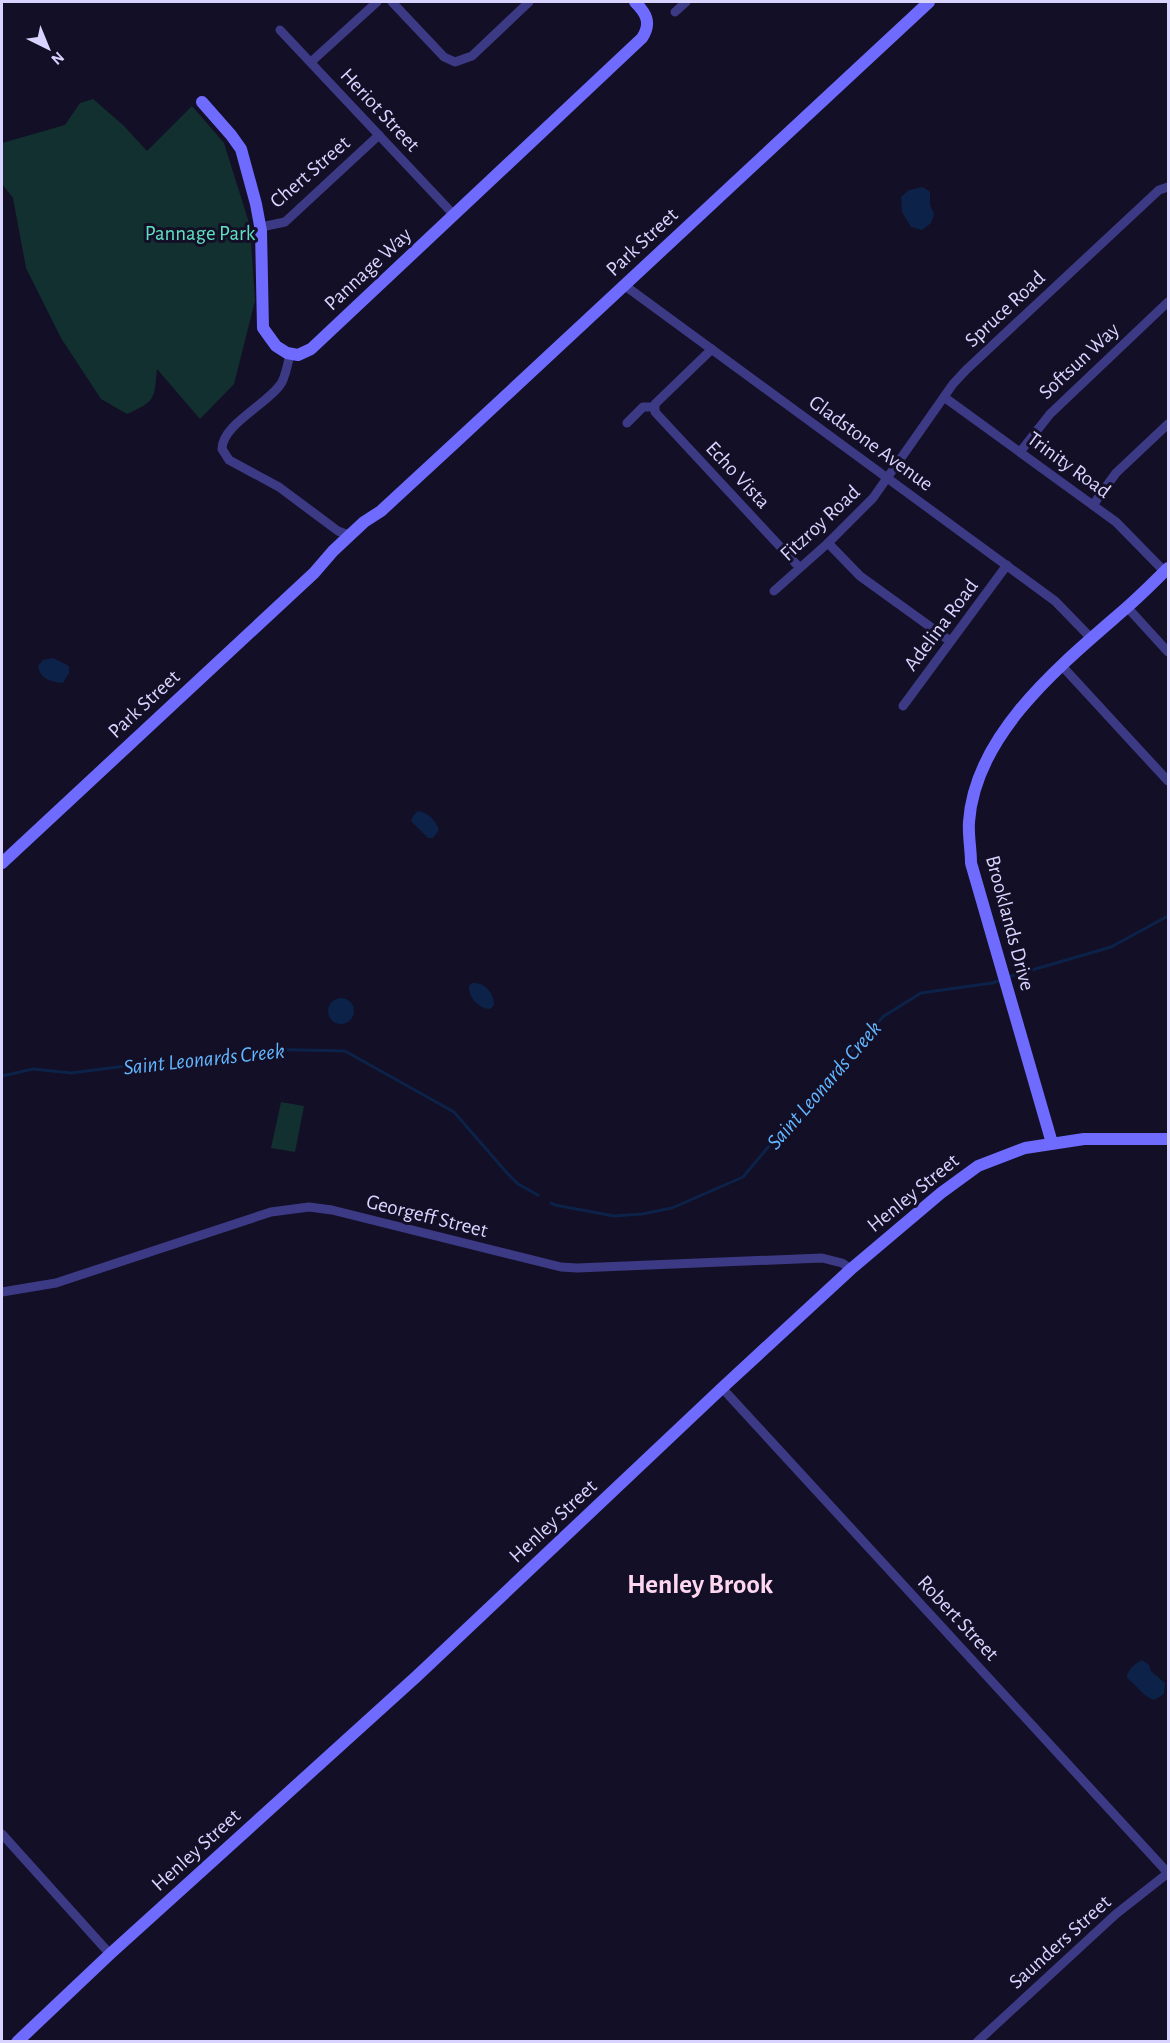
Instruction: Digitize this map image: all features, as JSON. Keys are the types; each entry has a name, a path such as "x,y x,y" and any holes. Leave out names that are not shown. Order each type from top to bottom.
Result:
{"street":[{"path":"311,62 377,2"},
{"path":"392,2 444,57 456,62 472,56 529,2"},
{"name":"Pannage Way","path":"290,354 301,354 311,349 642,38 648,21 645,12 635,2"},
{"path":"675,12 686,2"},
{"name":"Park Street","path":"314,573 333,550 381,510 929,2"},
{"name":"Heriot Street","path":"280,30 454,215"},
{"path":"202,102 241,149 261,227 263,328 276,346 290,354 281,384 223,439 222,449 230,460 279,487 338,531 346,534 353,533"},
{"name":"Chert Street","path":"261,227 285,222 379,135"},
{"name":"Spruce Road","path":"888,478 966,370 1159,190 1168,187"},
{"name":"Gladstone Avenue","path":"624,285 1055,601 1091,638"},
{"name":"Softsun Way","path":"1020,452 1050,414 1168,302"},
{"path":"627,423 643,407 654,407 712,349"},
{"name":"Trinity Road","path":"944,398 1128,532 1166,570"},
{"name":"Echo Vista","path":"654,407 654,412 799,567"},
{"path":"1093,505 1116,473 1168,424"},
{"name":"Fitzroy Road","path":"774,591 828,543 873,498 888,478"},
{"name":"Park Street","path":"2,863 314,573 338,555 367,528 381,510"},
{"path":"828,543 860,576 950,641"},
{"name":"Adelina Road","path":"903,706 1007,566"},
{"name":"Brooklands Drive","path":"1052,1143 971,863 969,821 976,788 990,754 1023,704 1166,570"},
{"path":"1127,607 1168,652"},
{"path":"1062,666 1168,781"},
{"name":"Henley Street","path":"16,2042 110,1954 417,1677 851,1269 941,1193 978,1166 1024,1148 1084,1139 1168,1139"},
{"name":"Georgeff Street","path":"2,1292 56,1282 272,1212 309,1208 332,1210 561,1267 822,1258 842,1263 851,1269"},
{"name":"Robert Street","path":"722,1388 1168,1873"},
{"path":"2,1834 110,1954"},
{"name":"Saunders Street","path":"977,2042 1116,1914 1168,1873"}],"green space":[{"name":"Pannage Park","path":"93,99 123,125 147,151 192,106 224,143 250,226 255,301 234,384 200,419 157,369 154,393 144,406 127,414 101,399 61,338 26,268 13,198 2,184 2,143 65,125 80,103"},
{"path":"281,1102 304,1106 295,1152 271,1148"}],"water":[{"path":"923,187 930,192 930,205 934,214 931,223 922,230 911,227 902,212 901,197 909,190"},
{"path":"53,658 69,666 69,673 63,683 47,679 39,670 38,666 43,660"},
{"path":"418,811 428,815 436,823 439,830 433,838 428,838 411,821"},
{"path":"472,983 485,986 490,993 494,1005 490,1009 478,1005 472,998 469,986"},
{"path":"341,998 350,1002 354,1011 350,1020 341,1024 332,1020 328,1011 332,1002"},
{"path":"1142,1660 1165,1683 1164,1694 1154,1700 1146,1696 1127,1678 1130,1669"}],"waterway":[{"name":"Saint Leonards Creek","path":"1008,977 1111,947 1168,916"},
{"name":"Saint Leonards Creek","path":"551,1203 614,1216 642,1214 672,1208 743,1177 821,1084 884,1016 921,993 1002,980"},
{"name":"Saint Leonards Creek","path":"2,1076 33,1069 71,1073 258,1049 345,1051 454,1112 518,1184 538,1195"}],"district":[{"name":"Henley Brook","path":"700,1584"}]}
